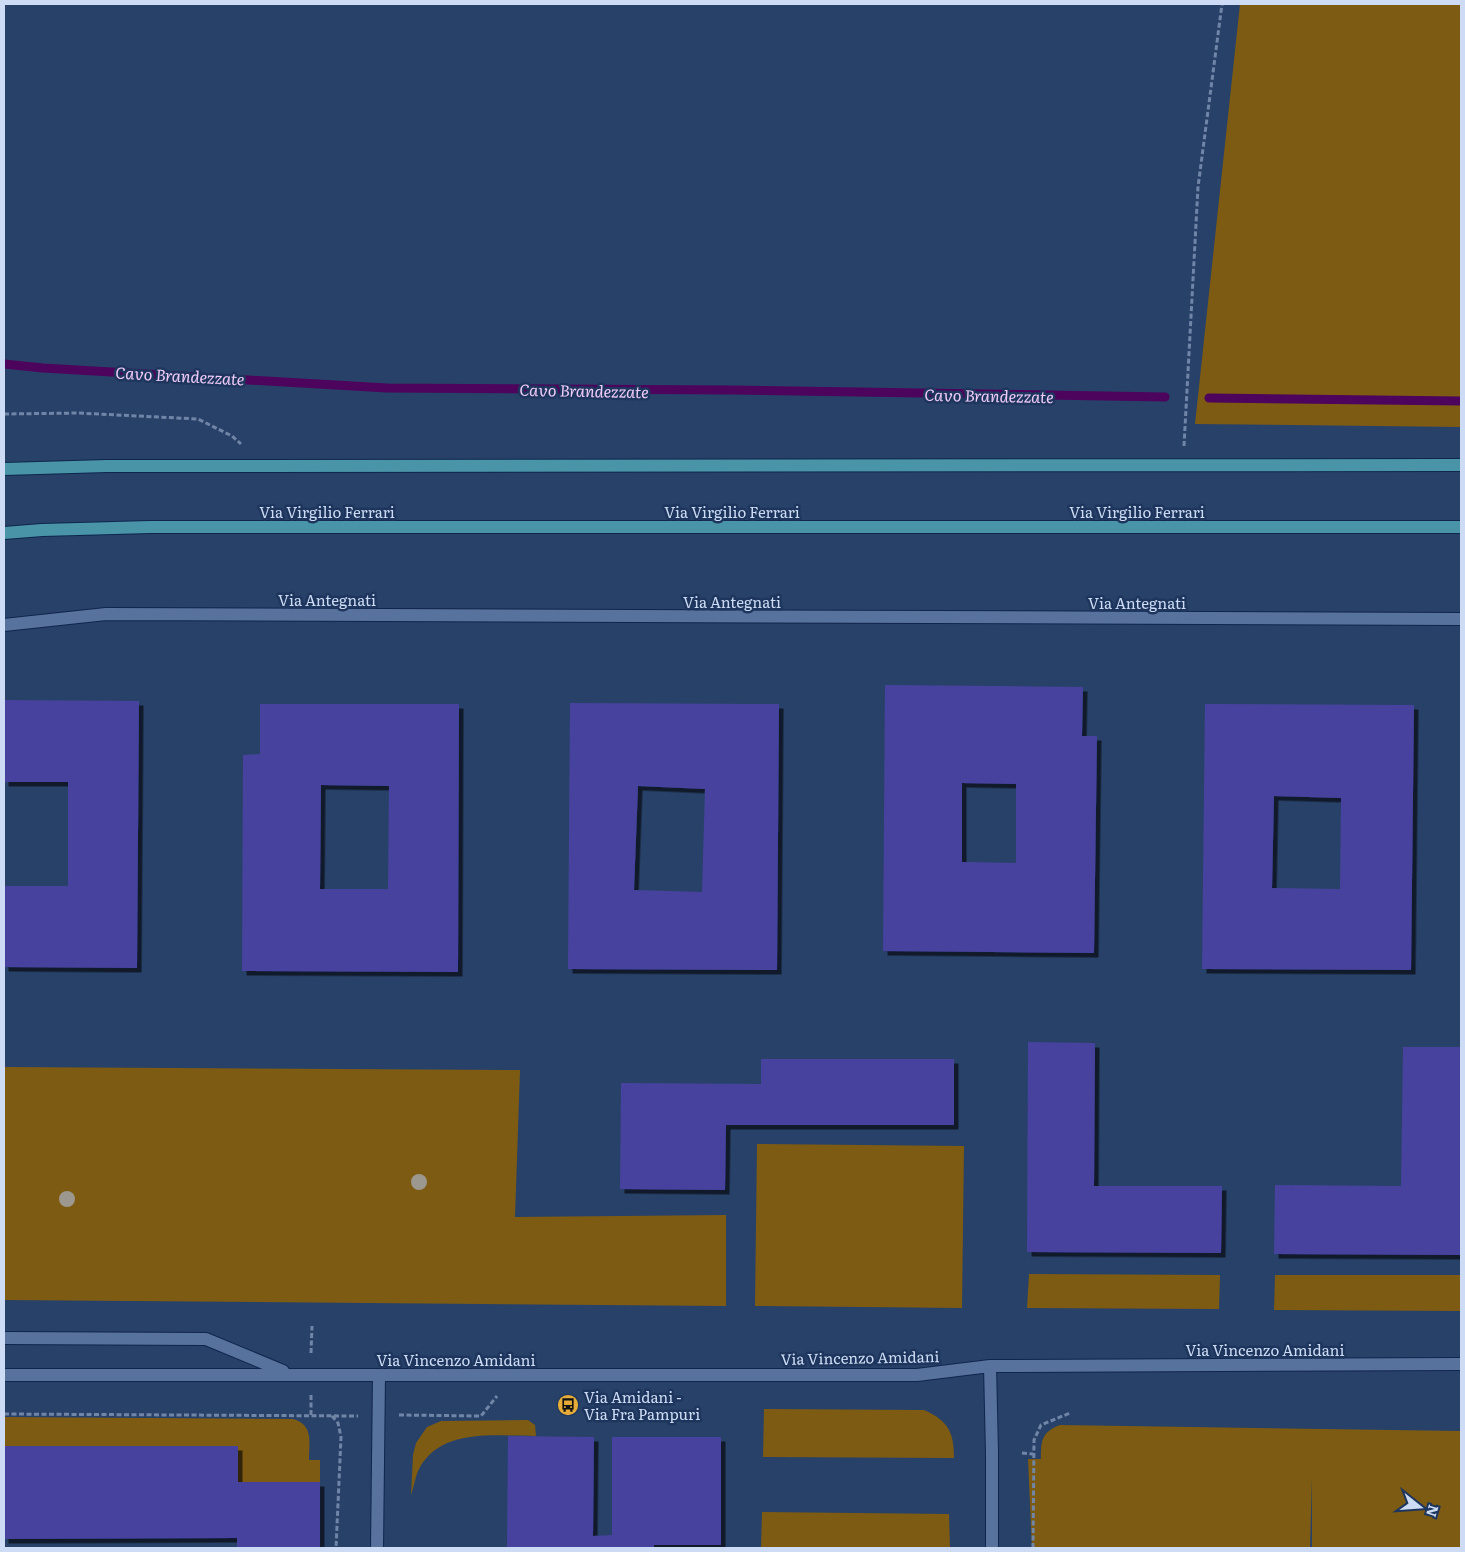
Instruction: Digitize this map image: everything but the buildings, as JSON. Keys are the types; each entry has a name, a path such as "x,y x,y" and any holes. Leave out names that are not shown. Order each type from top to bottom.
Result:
{"main road":[{"path":"4,469 262,465 1461,465"},
{"name":"Via Virgilio Ferrari","path":"4,533 150,527 1461,527"}],"street":[{"name":"Via Antegnati","path":"4,625 106,614 1461,620"},
{"name":"Via Vincenzo Amidani","path":"4,1338 206,1339 290,1374"},
{"name":"Via Vincenzo Amidani","path":"4,1374 917,1375 990,1366 1461,1364"},
{"path":"990,1366 992,1548"},
{"path":"377,1548 379,1375"}],"path":[{"path":"1184,464 1198,187 1222,4"},
{"path":"4,414 79,412 198,419 232,436 262,465"},
{"path":"414,1415 481,1416 514,1375"},
{"path":"1033,1548 1034,1440 1041,1425 1058,1416 1070,1413"},
{"path":"4,1414 351,1416"},
{"path":"332,1416 338,1423 341,1437 336,1548"},
{"path":"1022,1453 1033,1454"}],"shaded area":[{"path":"1240,4 1461,4 1461,427 1195,424"},
{"path":"4,1067 520,1070 515,1217 726,1215 726,1306 4,1300"},
{"path":"757,1144 964,1146 962,1308 755,1306"},
{"path":"1029,1274 1220,1275 1219,1309 1027,1308"},
{"path":"1275,1275 1461,1275 1461,1311 1274,1310"},
{"path":"764,1409 924,1410 939,1419 948,1429 953,1442 954,1458 763,1457"},
{"path":"4,1417 293,1419 304,1425 309,1435 309,1460 320,1460 320,1482 238,1482 238,1446 4,1446"},
{"path":"528,1420 535,1425 536,1436 487,1435 455,1440 441,1446 429,1456 419,1469 411,1495 413,1455 416,1443 427,1427 441,1421"},
{"path":"1060,1425 1461,1431 1461,1548 1312,1548 1312,1477 1310,1548 1032,1548 1028,1459 1041,1459 1043,1438 1049,1431"},
{"path":"762,1512 949,1514 950,1548 761,1548"}],"waterway":[{"name":"Cavo Brandezzate","path":"4,364 43,368 387,388 732,390 1165,397"},
{"name":"Cavo Brandezzate","path":"1209,398 1461,401"}],"place":[{"name":"Via Amidani - Via Fra Pampuri","path":"568,1405"}]}
